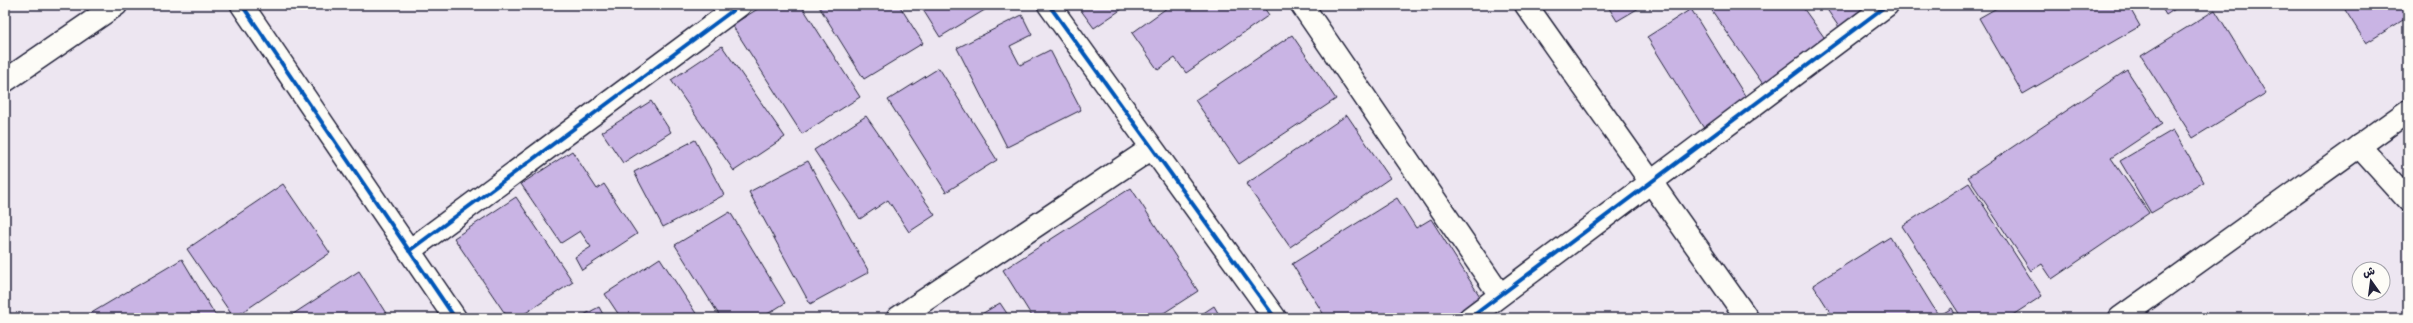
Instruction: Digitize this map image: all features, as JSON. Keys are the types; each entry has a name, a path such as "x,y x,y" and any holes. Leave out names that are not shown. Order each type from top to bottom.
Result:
{"street":[{"path":"5,81 116,5"},
{"path":"242,5 455,318"},
{"path":"409,250 740,5"},
{"path":"1049,5 1275,318"},
{"path":"1302,5 1500,295"},
{"path":"1526,5 1746,318"},
{"path":"1470,318 1887,5"},
{"path":"2120,318 2408,111"},
{"path":"2359,146 2408,200"},
{"path":"898,318 1152,148"}],"building":[{"path":"764,5 801,5 860,97 802,134 732,25"},
{"path":"818,5 899,5 923,43 864,79"},
{"path":"920,5 993,5 940,37"},
{"path":"1077,5 1128,5 1094,28"},
{"path":"1171,5 1262,5 1269,15 1186,73 1175,58 1158,70 1132,33"},
{"path":"1607,5 1644,5 1617,21"},
{"path":"1708,5 1801,5 1829,44 1765,87"},
{"path":"1824,5 1877,5 1841,30"},
{"path":"2002,5 2128,5 2140,26 2023,94 1979,18"},
{"path":"2160,5 2181,5 2166,15"},
{"path":"2342,5 2408,5 2408,17 2366,43"},
{"path":"1691,9 1749,102 1705,130 1647,37"},
{"path":"2215,10 2266,93 2193,138 2141,56"},
{"path":"1022,15 1032,35 1010,46 1020,65 1050,50 1081,110 1007,147 957,48"},
{"path":"1292,35 1336,99 1239,164 1195,100"},
{"path":"722,46 785,137 734,171 671,80"},
{"path":"939,68 997,160 946,192 888,100"},
{"path":"2127,70 2162,124 2111,158 2149,213 2052,279 2042,264 2031,271 1968,177"},
{"path":"651,101 671,132 623,163 602,132"},
{"path":"1347,115 1390,178 1290,247 1246,184"},
{"path":"866,116 935,215 909,232 888,200 860,219 814,150"},
{"path":"2173,130 2204,182 2151,213 2120,161"},
{"path":"695,140 724,195 663,227 634,172"},
{"path":"572,151 597,189 604,184 637,234 582,270 575,257 591,247 580,231 561,243 521,184"},
{"path":"808,161 869,272 810,304 749,192"},
{"path":"1969,183 2042,296 2008,318 1962,318 1902,226"},
{"path":"283,184 330,253 234,318 187,249"},
{"path":"1131,188 1198,291 1156,318 1033,318 1003,270"},
{"path":"516,197 573,282 518,318 508,318 454,238"},
{"path":"1397,198 1416,228 1431,219 1481,298 1449,318 1326,318 1292,264"},
{"path":"730,212 785,303 761,318 721,318 675,245"},
{"path":"1890,237 1940,318 1834,318 1813,285"},
{"path":"660,258 699,318 621,318 605,294"},
{"path":"182,259 217,318 83,318"},
{"path":"359,271 389,318 287,318"},
{"path":"1000,303 1010,318 975,318"},
{"path":"1214,306 1221,318 1196,318"},
{"path":"599,307 605,318 578,318"},
{"path":"1952,308 1957,318 1944,318 1942,314"}],"cycle path":[{"path":"242,5 455,318"},
{"path":"409,251 740,5"},
{"path":"1049,5 1275,318"},
{"path":"1470,318 1887,5"}]}
